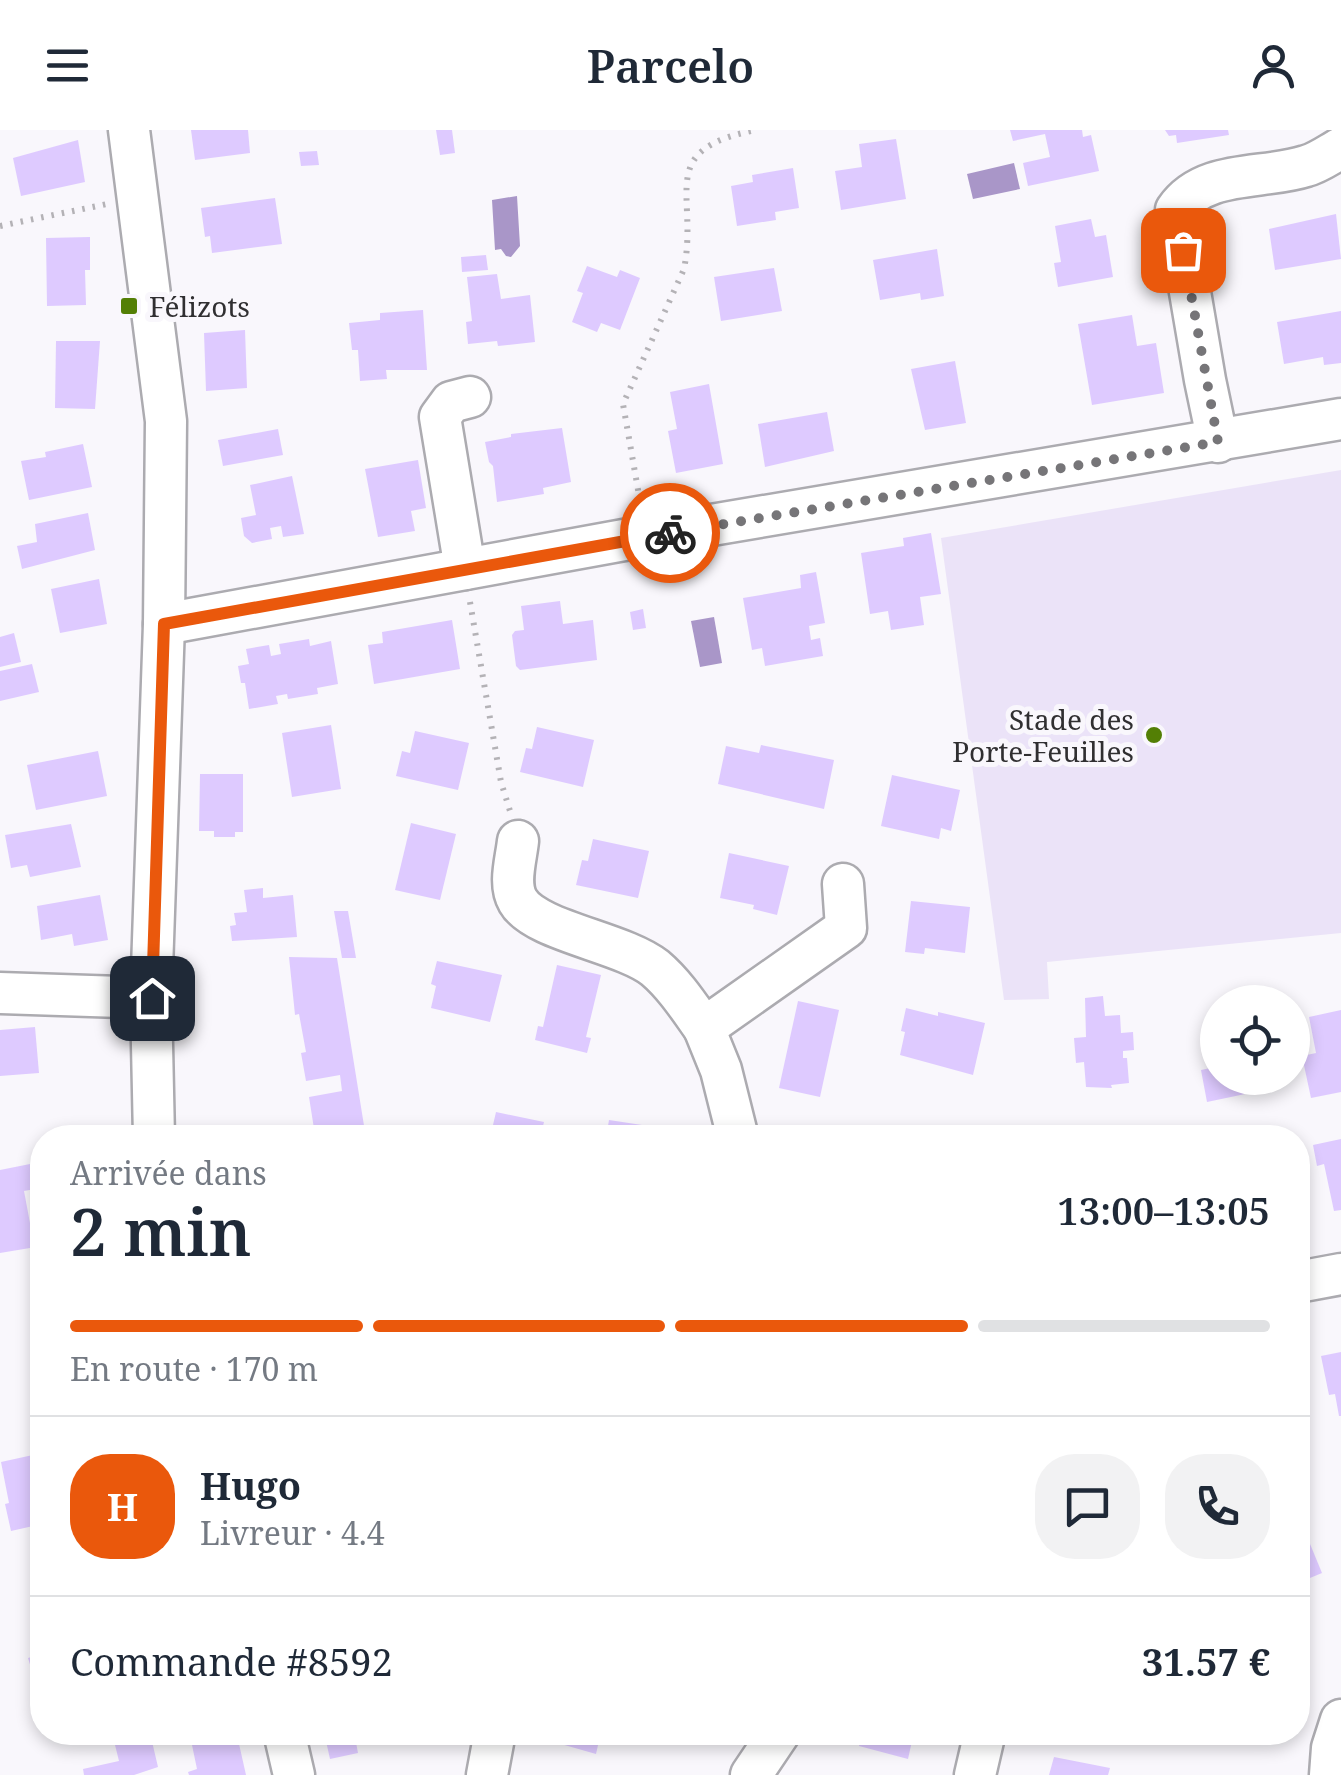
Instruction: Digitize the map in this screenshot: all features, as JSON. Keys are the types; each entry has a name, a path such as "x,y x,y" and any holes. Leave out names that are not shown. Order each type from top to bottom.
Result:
{"street":[{"path":"129,130 166,421 152,998 154,1125"},
{"path":"1218,442 1176,210 1188,193 1206,184 1308,166 1341,148"},
{"path":"465,569 440,417 451,402 470,397"},
{"path":"164,624 646,536 1341,419"},
{"path":"518,841 512,888 524,910 547,924 618,948 654,967 680,993 704,1028 721,1070 735,1125"},
{"path":"704,1028 846,928 843,884"},
{"path":"0,993 152,998"},
{"path":"1310,1280 1341,1274"},
{"path":"1330,1775 1332,1748 1341,1720"},
{"path":"287,1745 294,1775"},
{"path":"487,1775 493,1745"},
{"path":"751,1775 771,1745"},
{"path":"975,1775 982,1745"}],"path":[{"path":"646,536 623,404 684,269 690,164 710,142 756,130"},
{"path":"0,226 139,194"},
{"path":"465,569 501,782 518,841"}],"shaded area":[{"path":"1014,163 1020,189 973,199 967,174"},
{"path":"517,196 520,246 511,257 501,249 495,250 492,200"},
{"name":"Stade des Porte-Feuilles","path":"1341,470 1341,933 1047,962 1049,999 1004,1000 941,538"},
{"path":"714,617 722,663 700,667 691,621"}],"building":[{"path":"191,130 248,130 250,153 195,160"},
{"path":"436,130 452,130 455,153 440,155"},
{"path":"1010,130 1082,130 1083,137 1091,135 1099,171 1028,186 1023,163 1050,157 1045,134 1013,141"},
{"path":"1165,130 1228,130 1229,135 1177,143 1176,135 1169,136"},
{"path":"896,139 906,199 841,210 835,171 862,167 859,144"},
{"path":"78,140 85,182 21,196 13,158"},
{"path":"317,151 319,165 301,166 299,152"},
{"path":"793,168 799,208 775,212 776,220 737,226 731,186 753,182 752,175"},
{"path":"275,198 282,244 212,253 210,236 205,237 201,208"},
{"path":"1336,214 1341,259 1275,270 1269,229"},
{"path":"1091,219 1095,237 1106,235 1113,277 1058,287 1054,263 1061,262 1055,226"},
{"path":"90,237 90,270 85,270 86,305 47,306 46,238"},
{"path":"937,249 944,296 921,300 920,293 880,300 873,260"},
{"path":"486,255 488,270 462,272 461,257"},
{"path":"587,266 617,277 620,270 640,278 620,330 601,323 597,332 572,322 583,293 577,291"},
{"path":"774,268 782,311 721,321 714,277"},
{"path":"497,274 501,299 530,295 535,342 468,344 466,322 472,321 467,277"},
{"path":"423,310 427,370 386,370 387,379 360,381 358,350 352,350 349,323 380,320 380,313"},
{"path":"1341,311 1341,363 1324,365 1323,357 1284,364 1277,322"},
{"path":"1132,315 1137,346 1156,343 1164,393 1092,405 1078,324"},
{"path":"245,330 247,388 206,391 204,333"},
{"path":"56,341 100,341 95,409 55,408"},
{"path":"955,361 966,423 925,430 911,369"},
{"path":"709,384 723,464 676,473 668,431 677,429 670,392"},
{"path":"827,412 834,451 765,467 758,424"},
{"path":"562,428 571,482 543,488 544,494 497,502 493,466 485,442 511,434"},
{"path":"278,429 283,455 223,466 218,440"},
{"path":"83,444 92,487 29,500 21,461"},
{"path":"418,460 426,508 411,511 415,531 378,537 365,469"},
{"path":"292,476 304,534 283,537 281,526 270,528 272,539 252,543 244,536 241,518 256,515 250,485"},
{"path":"88,513 95,550 22,569 17,546 37,542 35,524"},
{"path":"931,533 941,594 920,597 924,625 891,630 888,611 870,614 861,553 904,546 903,538"},
{"path":"816,572 825,623 809,626 811,640 820,638 823,656 765,666 762,648 752,650 743,598 801,588 800,575"},
{"path":"99,579 107,624 60,633 51,589"},
{"path":"560,601 563,624 593,620 597,660 520,670 516,666 512,635 524,630 521,606"},
{"path":"643,609 646,628 633,630 630,612"},
{"path":"452,620 460,669 374,684 368,645 383,643 382,632"},
{"path":"14,633 21,662 0,667 0,637"},
{"path":"309,639 310,646 331,641 338,684 317,688 318,694 288,699 287,694 276,696 278,704 249,709 238,666 249,664 246,649 269,645 271,656 281,654 279,644"},
{"path":"32,664 39,692 0,701 0,671"},
{"path":"331,725 341,789 292,797 282,733"},
{"path":"537,727 594,740 583,787 520,772 526,748 532,749"},
{"path":"415,731 469,743 458,790 396,776 402,751 410,753"},
{"path":"761,745 834,760 824,809 718,784 726,746 759,753"},
{"path":"98,751 107,796 36,810 27,765"},
{"path":"200,774 243,774 243,832 235,832 235,837 214,837 214,831 199,831"},
{"path":"892,775 960,790 951,831 941,828 939,839 881,826"},
{"path":"411,823 456,834 440,900 395,890"},
{"path":"71,824 81,867 30,877 27,865 11,868 5,835"},
{"path":"593,839 649,851 638,898 576,885 582,860 588,861"},
{"path":"729,853 789,866 777,915 753,909 754,905 720,898"},
{"path":"263,888 263,898 293,895 297,937 232,941 230,926 236,925 234,913 247,912 244,890"},
{"path":"100,895 108,940 74,946 72,934 41,940 37,906"},
{"path":"911,901 970,907 965,953 925,948 924,954 905,952"},
{"path":"334,911 348,911 356,958 342,958"},
{"path":"289,957 337,958 364,1125 313,1125 309,1097 342,1091 340,1075 306,1081 301,1053 306,1052 299,1014 295,1015"},
{"path":"437,961 502,975 490,1022 431,1008 436,986 431,984"},
{"path":"557,965 601,975 586,1037 591,1038 587,1053 535,1040 538,1026 543,1027"},
{"path":"1103,996 1105,1016 1120,1015 1121,1033 1133,1032 1134,1050 1123,1051 1129,1083 1111,1085 1112,1088 1086,1087 1084,1062 1076,1063 1074,1038 1086,1037 1085,998"},
{"path":"798,1001 839,1010 820,1097 779,1088"},
{"path":"906,1008 985,1023 973,1075 900,1055"},
{"path":"1341,1010 1341,1092 1311,1098 1310,1054 1316,1053 1310,1017"},
{"path":"35,1027 39,1073 0,1076 0,1030"},
{"path":"1206,1095 1240,1095 1207,1102"},
{"path":"496,1112 544,1122 543,1125 493,1125"},
{"path":"609,1120 642,1125 608,1125"},
{"path":"1341,1139 1341,1210 1334,1211 1324,1164 1317,1166 1313,1145"},
{"path":"30,1164 30,1190 24,1191 30,1248 0,1253 0,1170"},
{"path":"1341,1352 1339,1416 1335,1394 1329,1395 1321,1356"},
{"path":"30,1456 30,1527 11,1531 1,1462"},
{"path":"1310,1544 1322,1573 1310,1578"},
{"path":"115,1745 153,1745 158,1767 134,1775 84,1775 83,1769 119,1761"},
{"path":"192,1745 239,1745 246,1775 189,1775 197,1769"},
{"path":"327,1745 356,1745 358,1753 330,1759"},
{"path":"564,1745 598,1745 596,1754"},
{"path":"859,1745 911,1745 908,1759"},
{"path":"1054,1757 1110,1768 1108,1775 1049,1775"}],"way so far":[{"path":"670,533 1218,442 1183,250"}],"place":[{"name":"Félizots","path":"129,306"},
{"name":"Stade des Porte-Feuilles","path":"1154,735"}],"route":[{"path":"152,998 164,624 670,533"}]}
